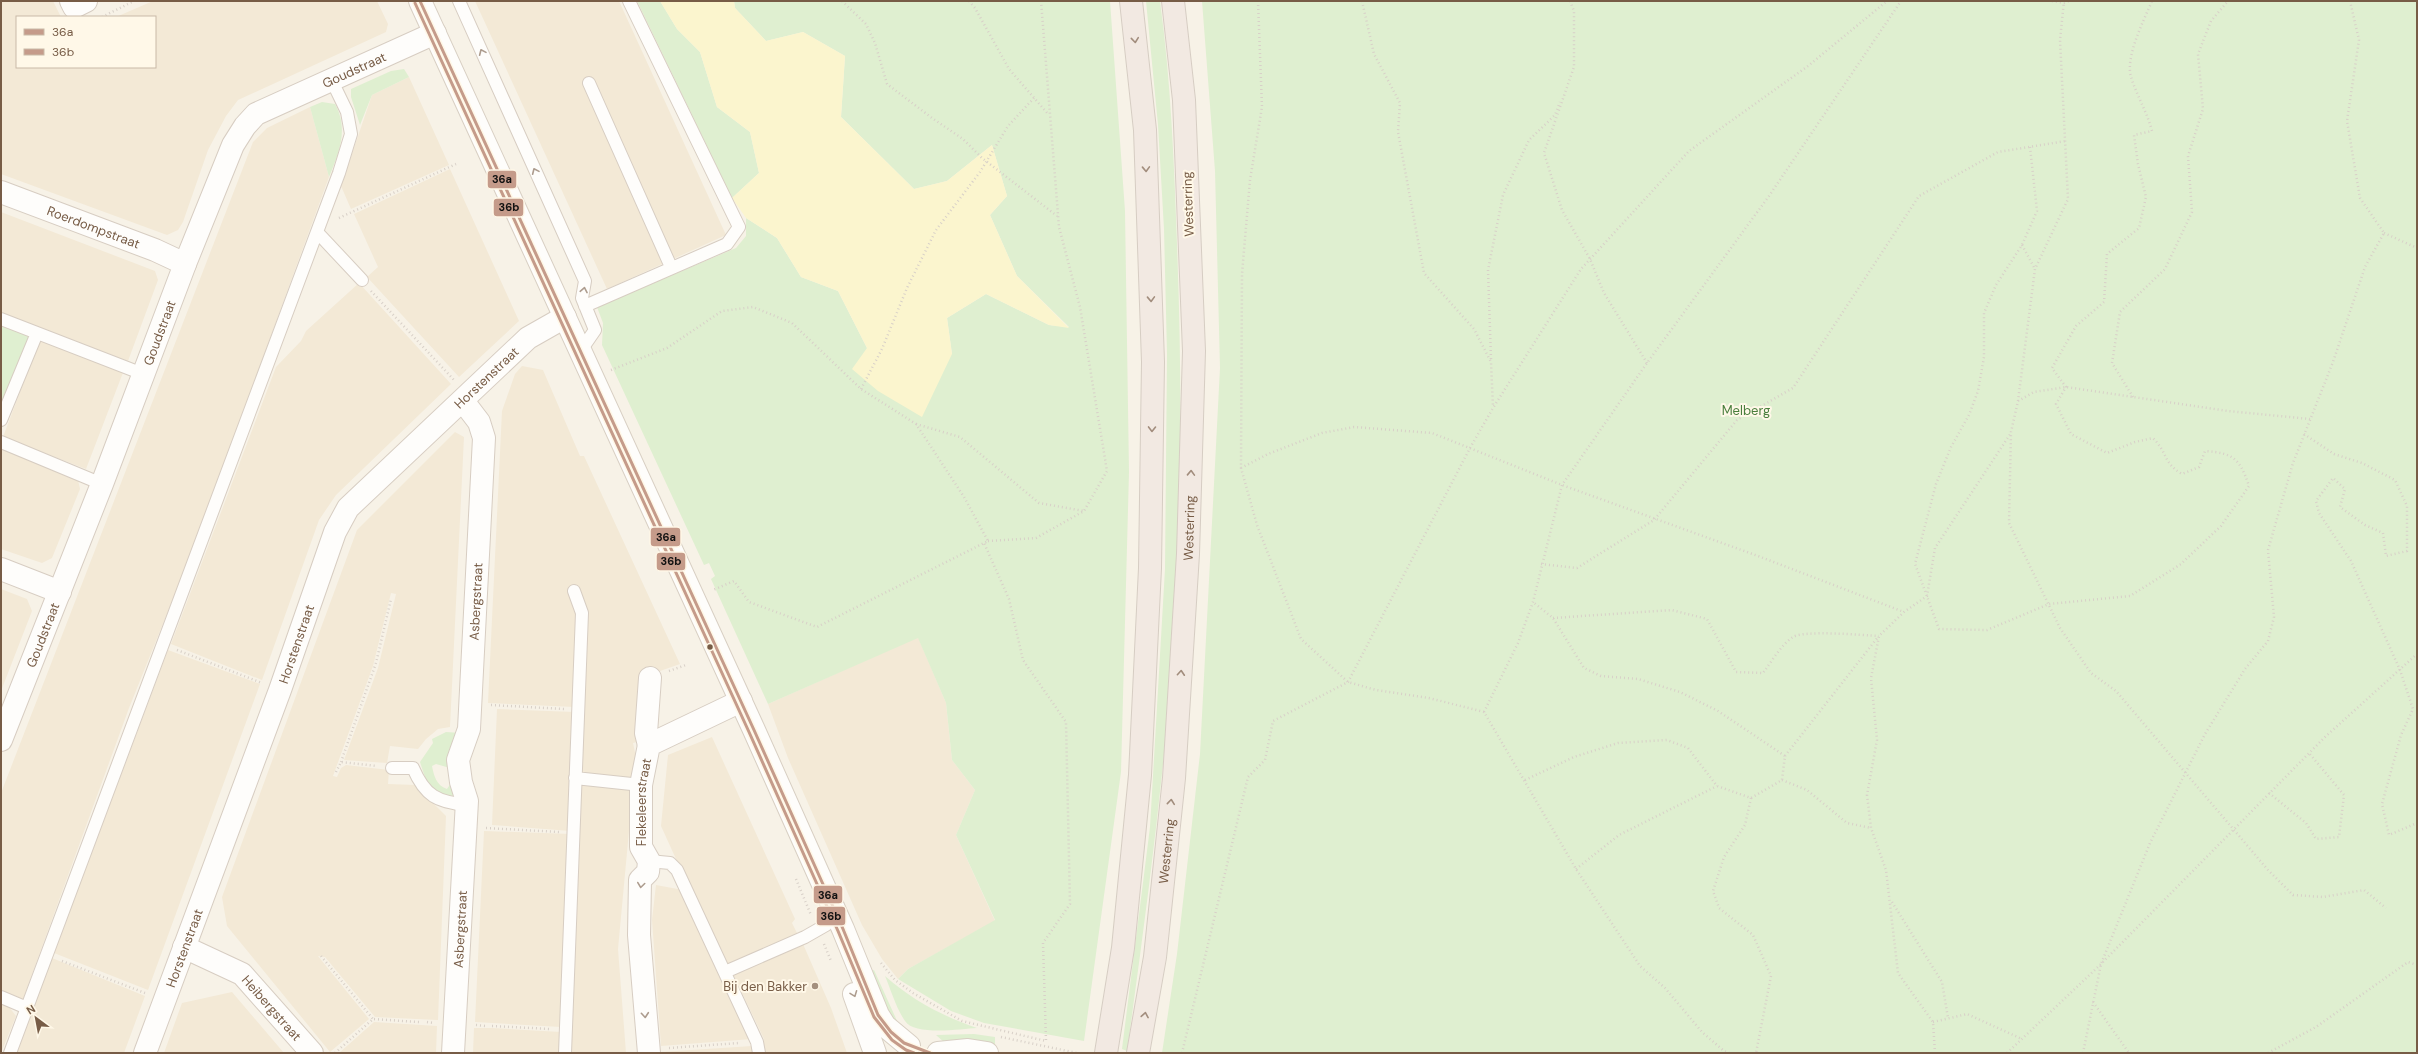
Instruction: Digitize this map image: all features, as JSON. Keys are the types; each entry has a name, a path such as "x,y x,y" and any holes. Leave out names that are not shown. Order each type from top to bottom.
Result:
{"highway":[{"path":"1106,1053 1123,948 1140,775 1150,568 1153,362 1145,130 1131,1"},
{"name":"Westerring","path":"1138,1053 1155,957 1174,778 1188,554 1194,351 1184,100 1173,1"}],"street":[{"path":"71,1 74,7 86,1"},
{"path":"406,1 429,36 735,704 840,923 878,1015 900,1049 921,1048 930,1053"},
{"path":"420,1 429,36"},
{"name":"Goudstraat","path":"1,740 102,484 185,264 233,145 245,126 256,114 429,36"},
{"name":"Roerdompstraat","path":"1,192 155,250 185,264"},
{"path":"559,320 579,349 735,704 826,925 875,1053"},
{"name":"Horstenstraat","path":"145,1053 280,690 335,532 348,508 459,391 528,338 559,320"},
{"name":"Asbergstraat","path":"453,1053 467,806 458,760 469,729 484,438 479,422 459,391"},
{"path":"1,569 60,592"},
{"path":"648,745 646,733 650,678"},
{"name":"Flekeleerstraat","path":"648,1051 639,935 640,880 648,872 649,861 641,847 641,785 648,745 735,704"},
{"name":"Heibergstraat","path":"184,947 242,974 312,1053"},
{"path":"938,1053 968,1050 987,1053"}],"lane":[{"path":"460,1 585,282 582,298 594,330 586,344 579,349"},
{"path":"585,306 671,267 727,244 739,227 629,1"},
{"path":"10,1053 318,230 351,134 347,112 332,81"},
{"path":"589,83 671,267"},
{"path":"318,230 362,280"},
{"path":"1,319 143,374"},
{"path":"1,420 37,333"},
{"path":"1,442 102,484"},
{"path":"565,1053 582,613 574,591"},
{"path":"392,768 413,768 419,783 436,800 467,806"},
{"path":"575,778 641,785"},
{"path":"649,861 670,863 677,870 725,972 758,1047"},
{"path":"725,972 805,937 826,925"},
{"path":"1,997 27,1008"}],"path":[{"path":"104,16 134,1"},
{"path":"842,1 866,24 875,43 887,84 932,118 964,139 986,161 1058,217"},
{"path":"968,1 975,8 1009,69 1049,115"},
{"path":"713,590 734,581 749,602 817,626 988,541 1036,538 1084,511 1107,471 1080,307 1058,217 1041,1"},
{"path":"1258,1 1262,107 1250,180 1242,274 1241,468 1257,525 1301,639 1348,682 1376,690 1429,698 1484,712 1505,750 1525,780 1576,868 1640,966 1665,988 1702,1032 1724,1051 1729,1053"},
{"path":"1362,1 1374,54 1400,103 1398,132 1424,273 1474,329 1491,362"},
{"path":"1570,1 1574,11 1574,67 1544,153 1562,210 1590,259 1604,293 1647,363"},
{"path":"1182,1053 1248,777 1265,760 1273,721 1348,682 1470,448 1493,408 1581,269 1689,152 1808,66 1887,1"},
{"path":"1484,712 1518,643 1533,602 1541,564 1562,486 1647,363 1768,196 1901,1"},
{"path":"2052,1 2069,1"},
{"path":"2066,387 2052,368 2076,326 2104,302 2107,254 2139,228 2146,197 2138,164 2134,135 2152,131 2147,113 2130,76 2130,57 2152,1"},
{"path":"2133,397 2112,363 2120,312 2165,269 2192,212 2188,156 2203,109 2198,54 2211,21 2228,1"},
{"path":"2350,1 2359,40 2347,120 2360,198 2384,233 2417,248"},
{"path":"2064,2 2060,40 2068,199 2035,269 2018,401 2011,432 2009,523 2060,628 2091,673 2116,691 2153,737 2185,770 2233,831 2293,895 2322,897 2364,890 2386,908"},
{"path":"1493,408 1488,270 1504,195 1529,140 1555,115 1574,67"},
{"path":"861,389 882,349 907,288 936,230 986,161 1008,126 1034,98"},
{"path":"1541,564 1577,568 1654,520 1737,420 1793,388 1919,196 1998,152 2066,141"},
{"path":"2030,147 2037,211 2022,245 1996,285 1984,313 1984,357 1978,391 1968,416 1951,447 1936,484 1915,564 1939,629 1987,630 2049,604 2130,596 2181,564 2221,526 2249,486 2242,465 2223,453 2205,451 2199,467 2182,474 2170,467 2161,447 2153,438 2135,442 2107,453 2071,434 2056,404 2066,387"},
{"path":"318,230 456,164"},
{"path":"2083,1053 2100,964 2150,843 2185,770 2245,669 2268,640 2274,617 2268,550 2293,463 2333,362 2364,267 2384,233"},
{"path":"2022,245 2035,269"},
{"path":"362,280 459,391"},
{"path":"611,370 667,348 722,311 753,307 792,324 861,389 916,424 960,436 1039,503 1084,511"},
{"path":"608,364 613,376"},
{"path":"2018,401 2034,392 2066,387 2228,411 2310,419"},
{"path":"916,424 964,497 988,541"},
{"path":"1241,468 1268,454 1322,433 1354,427 1432,433 1562,486 1758,556 1904,612"},
{"path":"1782,780 1785,756 1879,636 1904,612 1927,596 1935,548 2011,432"},
{"path":"2304,434 2334,454 2362,463 2395,480 2407,506 2407,551 2386,556 2383,533 2364,525 2340,506 2345,489 2333,478 2316,501 2319,513 2351,561 2400,670 2413,709 2401,735 2382,804 2389,835 2417,823"},
{"path":"878,960 895,980 913,994 962,1020 1046,1041 1043,943 1070,904 1066,722 1023,660 1009,598 984,543"},
{"path":"710,583 715,595"},
{"path":"336,772 341,762 376,663 391,599"},
{"path":"1533,602 1552,618 1584,668 1601,676 1638,679 1680,692 1718,711 1785,756"},
{"path":"1552,618 1672,610 1707,619 1736,672 1763,673 1794,636 1830,633 1879,636"},
{"path":"1879,636 1871,678 1877,740 1866,795 1871,828 1886,870 1891,900 1898,973 1933,1022 1935,1053"},
{"path":"163,644 264,684"},
{"path":"2007,1053 2100,964 2309,753 2417,654"},
{"path":"485,705 578,710"},
{"path":"1525,780 1574,757 1618,743 1667,740 1688,748 1717,786 1751,798"},
{"path":"2270,794 2306,823 2316,839 2339,837 2344,795 2309,753"},
{"path":"341,762 392,768"},
{"path":"1782,780 1807,790 1847,824 1871,828"},
{"path":"1756,1053 1771,976 1753,935 1718,908 1713,891 1724,857 1745,825 1751,798 1782,780"},
{"path":"1576,868 1618,835 1717,786"},
{"path":"482,827 574,833"},
{"path":"1891,900 1942,982 1948,1018"},
{"path":"47,954 149,994"},
{"path":"321,956 373,1019"},
{"path":"2268,1053 2316,1027 2408,962 2417,965"},
{"path":"2092,1002 2129,1053"},
{"path":"1933,1022 1967,1014 2022,1039"},
{"path":"335,1053 373,1019 419,1022"},
{"path":"471,1025 486,1026"},
{"path":"492,1026 566,1030"},
{"path":"648,1051 758,1047"}],"shaded area":[{"path":"1,1 53,1 60,16 16,16 16,68 156,68 156,16 118,16 153,1 377,1 388,24 386,32 238,100 226,116 208,150 183,222 178,230 167,235 1,174"},
{"path":"475,1 619,1 726,235 607,289"},
{"path":"409,77 449,165 351,209 341,186 372,95"},
{"path":"310,107 329,177 191,554 129,708 23,999 1,990 1,793 253,142 267,128"},
{"path":"450,169 519,321 459,377 367,277 378,267 354,214"},
{"path":"1,212 155,271 158,280 128,361 1,314"},
{"path":"359,283 451,384 336,495 319,520 262,680 171,644 276,367 301,341 306,331"},
{"path":"40,339 124,370 86,469 3,437"},
{"path":"522,366 543,370 580,456 584,456 680,664 643,677 637,742 633,743 636,757 634,779 604,778 577,772 577,609 575,707 488,703 502,411 515,374"},
{"path":"455,432 464,437 450,727 438,729 426,739 418,749 390,746 387,763 344,760 378,668 396,594 391,593 373,666 333,776 337,777 341,768 346,765 389,770 388,784 415,785 446,816 438,1020 375,1017 325,957 318,956 369,1019 330,1052 227,926 222,897 357,530"},
{"path":"1,447 78,480 80,489 52,558 42,563 1,549"},
{"path":"1,589 27,599 32,611 1,691"},
{"path":"918,637 946,703 952,760 975,790 956,835 995,921 908,969 898,979 882,959 862,925 788,758 768,704"},
{"path":"168,650 260,684 148,990 54,953"},
{"path":"497,709 575,712 571,831 492,825"},
{"path":"712,737 795,919 792,923 799,937 726,969 661,826 668,755"},
{"path":"577,783 633,788 618,949 626,1053 569,1053"},
{"path":"484,831 571,834 561,1027 475,1022"},
{"path":"656,885 683,890 752,1039 661,1046 652,920"},
{"path":"803,944 831,1008 847,1053 764,1053 764,1039 733,974"},
{"path":"52,958 145,996 124,1053 17,1053"},
{"path":"232,992 284,1053 164,1053 182,1003"},
{"path":"1,1001 6,1003 16,1016 1,1053"},
{"path":"374,1022 437,1026 436,1053 339,1053"},
{"path":"474,1028 561,1032 560,1053 473,1053"},
{"path":"752,1046 753,1053 661,1052"}],"green space":[{"path":"637,1 660,1 677,29 700,52 717,107 750,132 759,173 732,198"},
{"path":"734,1 1110,1 1125,211 1129,472 1121,772 1084,1041 984,1023 951,1011 898,979 908,969 995,920 956,835 975,790 952,760 946,703 918,638 768,704 711,579 715,576 709,563 704,565 602,345 603,323 597,307 736,248 746,236 746,218 777,238 801,277 838,291 867,348 952,354 947,318 986,294 1049,325 1069,327 1017,276 990,215 1007,196 992,145 947,181 914,189 841,117 845,56 803,32 766,41 735,8"},
{"path":"1146,1 1160,1 1172,122 1179,294 1180,492 1177,591 1170,692 1148,897 1127,1051 1122,1049 1150,827 1165,569 1167,354 1164,229 1158,125"},
{"name":"Melberg","path":"1202,1 2417,1 2417,1053 1162,1053 1177,954 1200,754 1220,368 1215,171"},
{"path":"404,69 409,77 372,95 360,125 351,97 351,89 391,71"},
{"path":"322,102 335,104 339,113 342,132 339,150 329,177 310,107"},
{"path":"1,326 29,336 1,410"},
{"path":"446,732 461,733 450,768 436,764 432,766 436,780 443,787 447,789 453,780 458,799 442,794 432,788 426,779 420,762 433,743 432,739"},
{"path":"874,970 898,1023 894,1025 868,973"},
{"path":"885,976 906,993 940,1013 977,1028 928,1030 910,1026 905,1021 899,1010"},
{"path":"974,1034 995,1037 995,1046 945,1043 936,1035"}],"sand":[{"path":"660,1 734,1 735,8 766,41 803,32 845,56 841,117 914,189 947,181 992,145 1007,196 990,215 1017,276 1069,328 1049,325 986,294 947,318 952,354 922,417 878,391 852,369 867,348 838,291 801,277 777,238 746,218 732,198 759,173 750,132 717,107 700,52 677,29"}],"transit line":[{"name":"36a","path":"420,1 754,730 843,929 878,1015 891,1032 904,1043 930,1053"},
{"name":"36b","path":"415,3 749,732 838,931 874,1017 892,1040 906,1050 914,1053"}],"place":[{"name":"Bij den Bakker","path":"815,986"}]}
